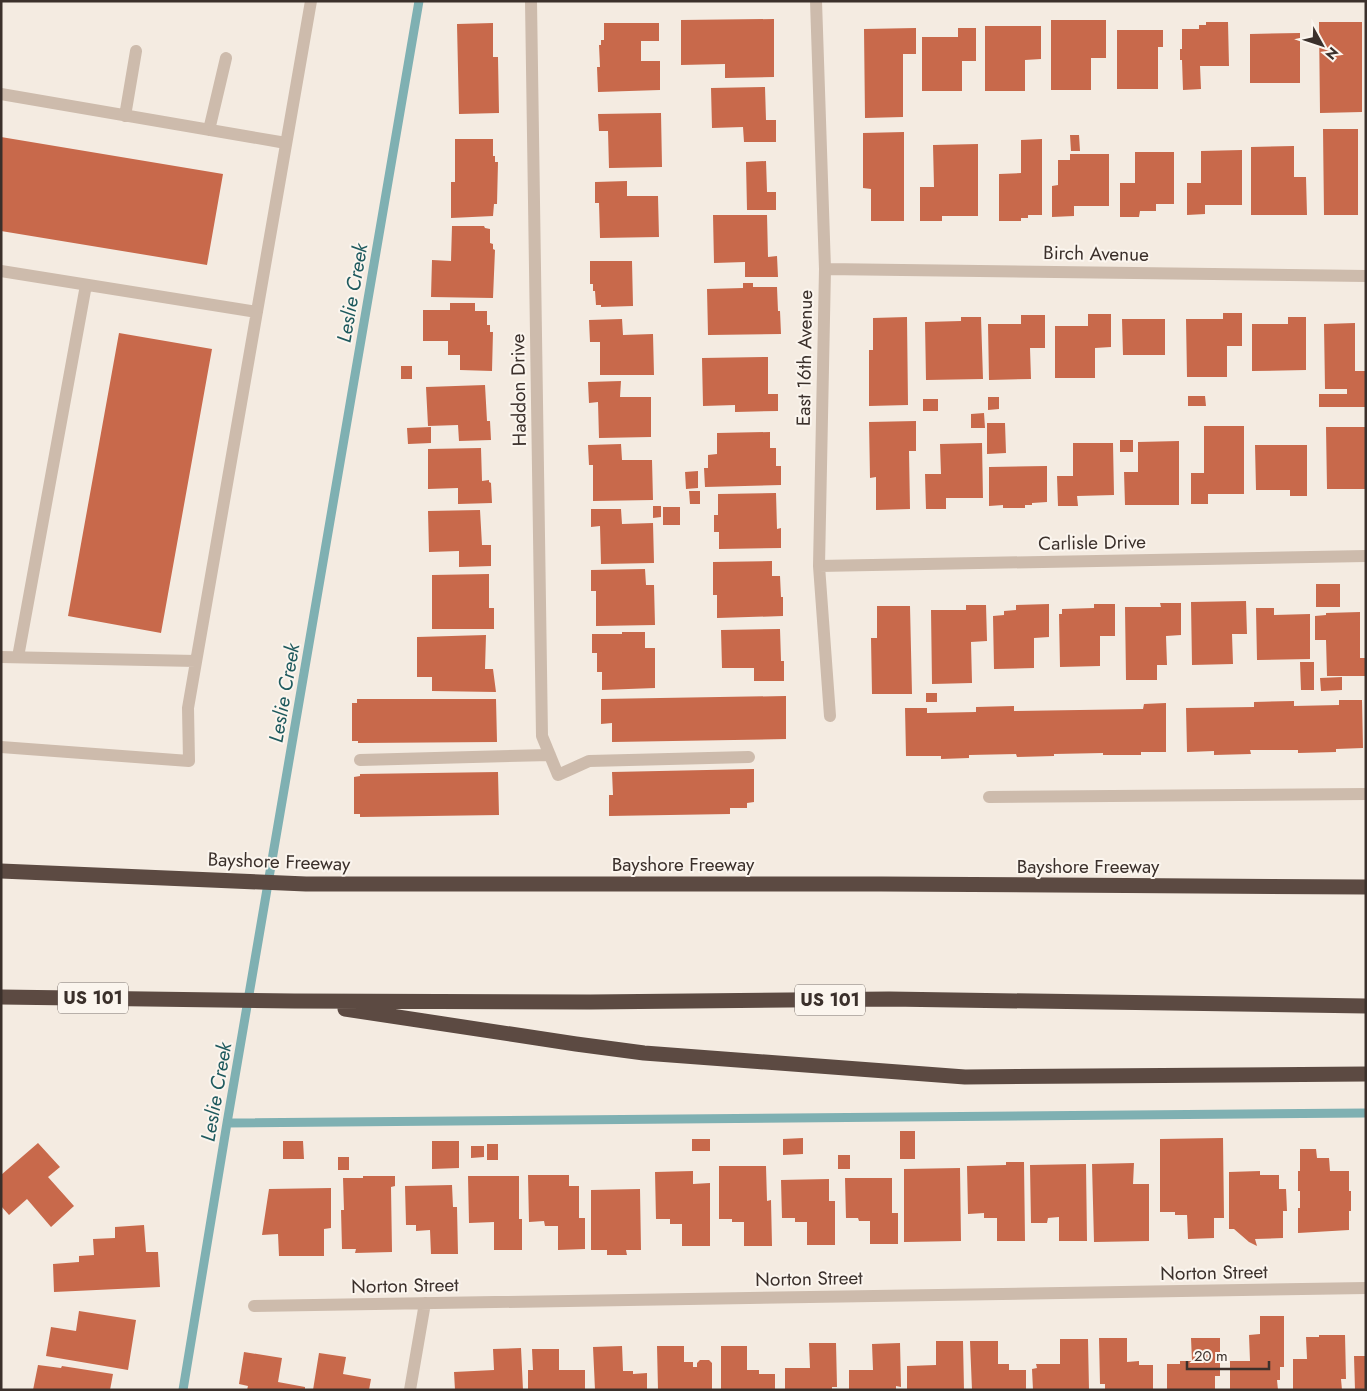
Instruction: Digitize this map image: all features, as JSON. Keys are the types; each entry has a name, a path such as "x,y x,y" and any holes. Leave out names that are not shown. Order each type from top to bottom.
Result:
{"highway":[{"name":"Bayshore Freeway","path":"1,872 221,879 306,884 881,884 1366,887"},
{"name":"US 101","path":"1,997 294,1001 590,1002 888,999 1366,1006"},
{"path":"294,1001 576,1044 635,1051 938,1075 1014,1078 1366,1074"}],"street":[{"path":"1,748 189,761 188,708 311,1"},
{"name":"Haddon Drive","path":"531,1 542,736 558,775 589,761 749,757"},
{"name":"East 16th Avenue","path":"816,1 825,268 819,566 830,716"},
{"path":"125,116 136,51"},
{"path":"209,130 226,58"},
{"path":"1,94 286,143"},
{"name":"Birch Avenue","path":"825,268 1366,276"},
{"path":"1,271 257,312"},
{"path":"18,657 86,284"},
{"name":"Carlisle Drive","path":"819,566 1366,556"},
{"path":"1,657 196,662"},
{"path":"360,760 550,754"},
{"path":"989,797 1366,794"},
{"name":"Norton Street","path":"254,1306 1366,1288"},
{"path":"410,1390 425,1303"}],"building":[{"path":"774,19 774,77 725,78 725,64 681,65 681,20"},
{"path":"1051,20 1106,20 1106,58 1091,58 1091,90 1051,90"},
{"path":"1206,22 1228,22 1229,66 1200,66 1201,89 1183,90 1182,60 1180,60 1182,29 1199,29 1199,25 1206,25"},
{"path":"1319,22 1362,22 1362,112 1320,113"},
{"path":"493,23 493,57 498,57 499,113 459,114 457,24"},
{"path":"604,23 659,23 659,41 641,41 641,61 660,61 660,90 598,92 597,67 600,67 599,45 601,45 601,40 604,40"},
{"path":"985,26 1041,26 1041,59 1025,60 1025,91 985,91"},
{"path":"916,28 916,54 903,54 903,117 865,118 864,29"},
{"path":"958,28 976,28 976,61 962,61 962,91 922,91 922,37 958,37"},
{"path":"1117,30 1163,30 1163,47 1158,47 1158,89 1117,89"},
{"path":"1300,33 1300,83 1250,83 1250,34"},
{"path":"765,87 766,120 776,120 776,142 744,142 743,127 712,128 711,88"},
{"path":"661,113 662,167 609,168 608,131 599,131 598,114"},
{"path":"1323,129 1358,129 1358,215 1324,215"},
{"path":"904,132 904,221 871,221 871,189 863,188 863,133"},
{"path":"1070,135 1079,135 1080,151 1071,151"},
{"path":"1,137 223,174 207,265 1,231"},
{"path":"455,139 493,139 493,156 495,156 495,162 498,162 497,204 494,204 493,216 451,218 451,182 455,182"},
{"path":"1042,139 1042,215 1028,215 1028,218 1021,218 1021,221 999,221 999,174 1021,173 1021,140"},
{"path":"978,144 978,216 942,216 942,221 920,221 920,187 934,187 933,145"},
{"path":"1294,146 1294,177 1306,177 1307,215 1251,215 1251,147"},
{"path":"1242,150 1242,205 1205,205 1205,214 1187,215 1187,183 1201,183 1201,151"},
{"path":"1135,152 1174,152 1174,204 1156,204 1156,211 1140,211 1139,217 1120,217 1120,183 1135,183"},
{"path":"1070,154 1109,154 1109,206 1074,206 1074,216 1052,217 1052,186 1058,185 1058,160 1070,160"},
{"path":"766,161 767,192 776,192 776,210 747,210 746,162"},
{"path":"627,181 627,196 658,196 659,237 600,238 599,203 595,203 595,182"},
{"path":"713,215 767,215 768,257 777,256 778,277 745,277 745,262 714,263"},
{"path":"452,226 484,226 490,229 490,243 493,244 493,249 495,250 493,298 431,297 432,260 451,261"},
{"path":"590,261 632,261 633,306 601,307 601,305 596,305 593,284 590,284"},
{"path":"743,283 753,283 753,287 777,287 781,334 708,335 707,289 743,288"},
{"path":"450,303 475,303 475,311 487,311 487,325 490,325 490,332 493,332 492,371 460,370 460,355 448,355 448,341 423,341 423,310 450,310"},
{"path":"1223,313 1242,313 1242,346 1227,346 1227,377 1187,377 1186,319 1223,319"},
{"path":"1088,314 1111,314 1111,347 1095,348 1095,378 1055,378 1055,326 1088,326"},
{"path":"1021,315 1045,315 1045,348 1030,348 1031,379 989,380 988,324 1021,324"},
{"path":"907,317 908,405 869,406 869,350 873,350 873,318"},
{"path":"961,317 981,317 983,379 926,380 925,322 961,321"},
{"path":"1288,317 1306,317 1306,370 1252,371 1252,324 1288,324"},
{"path":"622,319 623,335 653,334 654,375 600,375 600,342 590,342 589,320"},
{"path":"1122,319 1165,319 1165,355 1123,355"},
{"path":"1355,323 1355,371 1366,371 1365,407 1319,407 1319,394 1347,394 1347,389 1325,389 1324,324"},
{"path":"119,333 212,349 161,633 68,616"},
{"path":"768,357 768,394 778,394 778,411 735,412 735,405 703,406 702,358"},
{"path":"401,366 412,366 412,379 401,379"},
{"path":"621,381 620,397 651,397 651,437 599,438 598,402 589,403 588,382"},
{"path":"485,385 487,421 490,421 491,440 459,441 458,425 428,426 426,387"},
{"path":"1188,396 1205,396 1206,406 1188,406"},
{"path":"988,397 999,397 999,409 988,410"},
{"path":"923,399 938,399 938,411 923,411"},
{"path":"984,413 985,428 971,428 971,414"},
{"path":"916,421 916,451 909,451 910,509 876,510 876,477 870,478 869,422"},
{"path":"987,423 1005,423 1006,453 987,454"},
{"path":"1204,426 1244,426 1244,494 1208,494 1208,504 1191,504 1191,473 1204,473"},
{"path":"431,427 431,443 408,444 407,428"},
{"path":"1326,427 1365,427 1365,489 1327,489"},
{"path":"770,432 770,448 776,448 776,466 781,466 781,485 705,487 704,468 708,468 708,455 717,454 717,433"},
{"path":"1120,440 1133,440 1133,452 1120,452"},
{"path":"1179,441 1179,505 1125,505 1124,472 1138,472 1138,442"},
{"path":"982,443 983,498 946,498 946,509 926,509 925,474 941,474 940,444"},
{"path":"1073,443 1113,443 1114,495 1077,496 1078,506 1058,506 1057,476 1073,476"},
{"path":"621,444 622,460 652,460 653,500 593,501 593,465 589,465 588,445"},
{"path":"1255,445 1307,445 1307,496 1290,496 1290,490 1256,490"},
{"path":"481,448 482,481 489,480 491,483 492,503 458,504 458,488 428,489 428,449"},
{"path":"1047,466 1047,502 1032,503 1032,505 1025,505 1025,508 1003,508 1003,505 989,506 989,467"},
{"path":"698,471 698,488 686,489 685,472"},
{"path":"689,491 700,491 700,504 690,504"},
{"path":"776,493 777,529 781,528 781,548 719,549 719,532 714,532 714,515 718,515 718,494"},
{"path":"653,506 661,506 661,517 653,518"},
{"path":"663,507 680,507 680,525 663,525"},
{"path":"591,509 621,509 622,524 653,523 654,563 601,564 600,526 591,527"},
{"path":"480,510 482,545 491,545 491,566 459,567 459,551 429,552 428,511"},
{"path":"772,561 772,576 780,576 783,616 717,618 717,595 713,595 713,562"},
{"path":"645,569 646,585 654,585 655,625 596,626 596,591 591,591 591,570"},
{"path":"489,574 489,608 494,608 494,629 432,629 432,575"},
{"path":"1316,584 1340,584 1340,607 1316,607"},
{"path":"1246,601 1247,634 1232,634 1233,664 1192,665 1191,602"},
{"path":"1160,603 1181,603 1181,635 1166,636 1167,665 1157,665 1157,680 1126,680 1125,607 1161,607"},
{"path":"1049,604 1049,637 1034,638 1034,668 994,669 993,616 1004,615 1004,611 1016,610 1016,605"},
{"path":"1094,604 1115,604 1115,636 1100,636 1100,666 1060,667 1059,614 1062,614 1062,609 1094,608"},
{"path":"966,605 986,605 987,641 971,642 972,683 932,684 931,610 966,610"},
{"path":"877,606 910,606 912,694 872,694 871,638 877,638"},
{"path":"1256,608 1274,608 1274,615 1310,614 1310,659 1257,660"},
{"path":"1360,612 1360,658 1366,658 1366,676 1327,676 1326,640 1315,640 1315,616 1326,615 1326,613"},
{"path":"780,629 781,661 784,661 784,681 754,681 754,668 722,668 721,630"},
{"path":"622,632 645,632 645,648 655,648 655,688 602,690 602,672 597,672 597,653 592,653 592,634 622,634"},
{"path":"486,635 485,669 493,669 496,692 432,691 432,677 417,677 417,637"},
{"path":"1300,662 1314,662 1314,690 1301,690"},
{"path":"1342,677 1342,690 1321,691 1320,678"},
{"path":"926,693 937,693 937,702 926,702"},
{"path":"786,696 786,739 612,742 612,723 601,724 601,699"},
{"path":"357,699 496,699 497,742 358,743 358,741 352,741 352,703 357,703"},
{"path":"1339,700 1362,700 1363,748 1336,749 1336,752 1298,753 1298,750 1250,750 1251,754 1214,755 1214,751 1187,752 1186,708 1254,707 1254,702 1294,701 1294,706 1339,705"},
{"path":"1166,703 1166,752 1141,752 1141,755 1103,755 1103,753 1017,757 1016,754 969,755 969,758 941,759 941,756 906,756 905,708 927,708 927,713 976,712 976,707 1014,706 1014,711 1143,709 1144,704"},
{"path":"754,769 754,802 747,803 747,808 730,808 730,814 609,816 609,795 613,795 612,772"},
{"path":"498,772 499,815 360,817 360,814 354,814 354,777 360,776 360,774"},
{"path":"900,1131 915,1131 915,1159 900,1159"},
{"path":"803,1138 803,1154 783,1155 783,1139"},
{"path":"1223,1138 1224,1218 1214,1218 1214,1238 1188,1239 1187,1215 1175,1215 1175,1212 1160,1212 1160,1139"},
{"path":"692,1139 710,1139 710,1151 692,1151"},
{"path":"283,1141 303,1141 304,1159 283,1159"},
{"path":"432,1141 459,1141 459,1168 432,1169"},
{"path":"38,1143 60,1167 48,1177 74,1206 51,1227 27,1199 9,1215 1,1206 1,1175"},
{"path":"487,1144 498,1144 498,1160 487,1160"},
{"path":"471,1146 484,1146 484,1157 471,1158"},
{"path":"1300,1149 1316,1149 1317,1158 1329,1158 1330,1171 1349,1171 1351,1211 1349,1211 1349,1230 1298,1233"},
{"path":"838,1155 850,1155 850,1169 838,1169"},
{"path":"338,1157 349,1157 349,1170 338,1170"},
{"path":"1006,1162 1024,1162 1025,1241 997,1241 997,1218 984,1218 984,1213 968,1214 967,1166 1006,1165"},
{"path":"1134,1163 1133,1184 1149,1184 1149,1241 1094,1242 1092,1164"},
{"path":"1086,1164 1087,1241 1059,1241 1059,1217 1048,1218 1047,1223 1031,1223 1030,1165"},
{"path":"719,1166 766,1166 767,1201 771,1200 772,1246 744,1246 744,1222 732,1222 732,1219 719,1219"},
{"path":"960,1168 961,1241 904,1242 904,1169"},
{"path":"693,1171 693,1184 710,1183 710,1246 682,1246 682,1224 670,1224 670,1219 656,1219 655,1172"},
{"path":"1260,1171 1260,1175 1279,1175 1279,1189 1286,1189 1287,1211 1283,1211 1283,1238 1255,1239 1257,1246 1249,1242 1234,1229 1229,1229 1229,1172"},
{"path":"528,1175 569,1175 569,1186 579,1186 579,1218 585,1218 585,1249 558,1250 558,1226 545,1226 544,1221 529,1222"},
{"path":"363,1176 395,1176 395,1186 391,1187 392,1252 355,1253 356,1249 342,1249 341,1210 344,1210 343,1178 363,1178"},
{"path":"468,1176 519,1176 519,1219 522,1219 522,1250 494,1250 494,1222 469,1223"},
{"path":"845,1178 892,1178 892,1213 898,1213 898,1244 870,1244 870,1221 846,1218"},
{"path":"829,1179 829,1201 835,1201 835,1245 807,1245 807,1222 795,1222 795,1218 782,1218 781,1180"},
{"path":"452,1185 453,1207 457,1207 458,1254 431,1254 430,1230 416,1231 416,1225 406,1225 405,1186"},
{"path":"331,1188 331,1228 324,1229 324,1256 279,1256 278,1234 262,1235 269,1189"},
{"path":"640,1189 641,1250 626,1250 627,1255 607,1255 607,1250 591,1250 591,1190"},
{"path":"144,1225 146,1252 158,1252 160,1287 54,1292 53,1264 79,1262 79,1256 94,1255 93,1239 115,1238 115,1227"},
{"path":"79,1311 136,1320 128,1370 46,1356 51,1327 76,1331"},
{"path":"1260,1316 1284,1316 1284,1367 1280,1367 1280,1380 1277,1380 1278,1390 1230,1390 1230,1361 1250,1361 1249,1335 1260,1334"},
{"path":"1319,1335 1345,1335 1346,1379 1341,1379 1342,1390 1293,1390 1293,1359 1307,1359 1306,1337 1319,1337"},
{"path":"1099,1338 1127,1338 1127,1362 1139,1361 1139,1365 1153,1365 1153,1390 1105,1390 1105,1384 1100,1384"},
{"path":"1191,1338 1220,1338 1220,1376 1215,1376 1215,1390 1167,1390 1167,1364 1180,1364 1180,1361 1192,1361"},
{"path":"1060,1339 1088,1339 1089,1390 1033,1390 1032,1369 1037,1368 1036,1364 1060,1364"},
{"path":"936,1341 963,1341 964,1390 907,1390 907,1366 936,1365"},
{"path":"970,1341 998,1341 998,1364 1009,1364 1009,1370 1026,1370 1026,1390 972,1390"},
{"path":"809,1343 836,1343 837,1387 832,1387 832,1390 785,1390 785,1368 810,1368"},
{"path":"900,1343 901,1387 896,1386 896,1390 849,1390 849,1370 873,1370 872,1344"},
{"path":"622,1346 623,1371 633,1371 633,1374 647,1373 647,1390 595,1390 593,1347"},
{"path":"657,1346 684,1346 684,1362 693,1362 693,1367 697,1367 697,1363 700,1360 709,1360 712,1363 712,1390 658,1390"},
{"path":"721,1346 747,1346 747,1370 759,1370 759,1374 775,1374 775,1390 721,1390"},
{"path":"521,1348 523,1390 455,1390 454,1372 494,1370 493,1349"},
{"path":"532,1349 559,1349 559,1370 585,1370 585,1390 528,1390 528,1370 533,1370"},
{"path":"244,1352 282,1358 278,1382 305,1387 305,1390 247,1390 248,1386 239,1384"},
{"path":"319,1353 346,1357 343,1374 371,1379 369,1390 313,1390"},
{"path":"1354,1356 1366,1356 1366,1390 1355,1390"},
{"path":"38,1365 61,1368 62,1366 113,1374 110,1390 33,1390"}],"waterway":[{"name":"Leslie Creek","path":"183,1390 419,1"},
{"path":"227,1123 1366,1113"}]}
